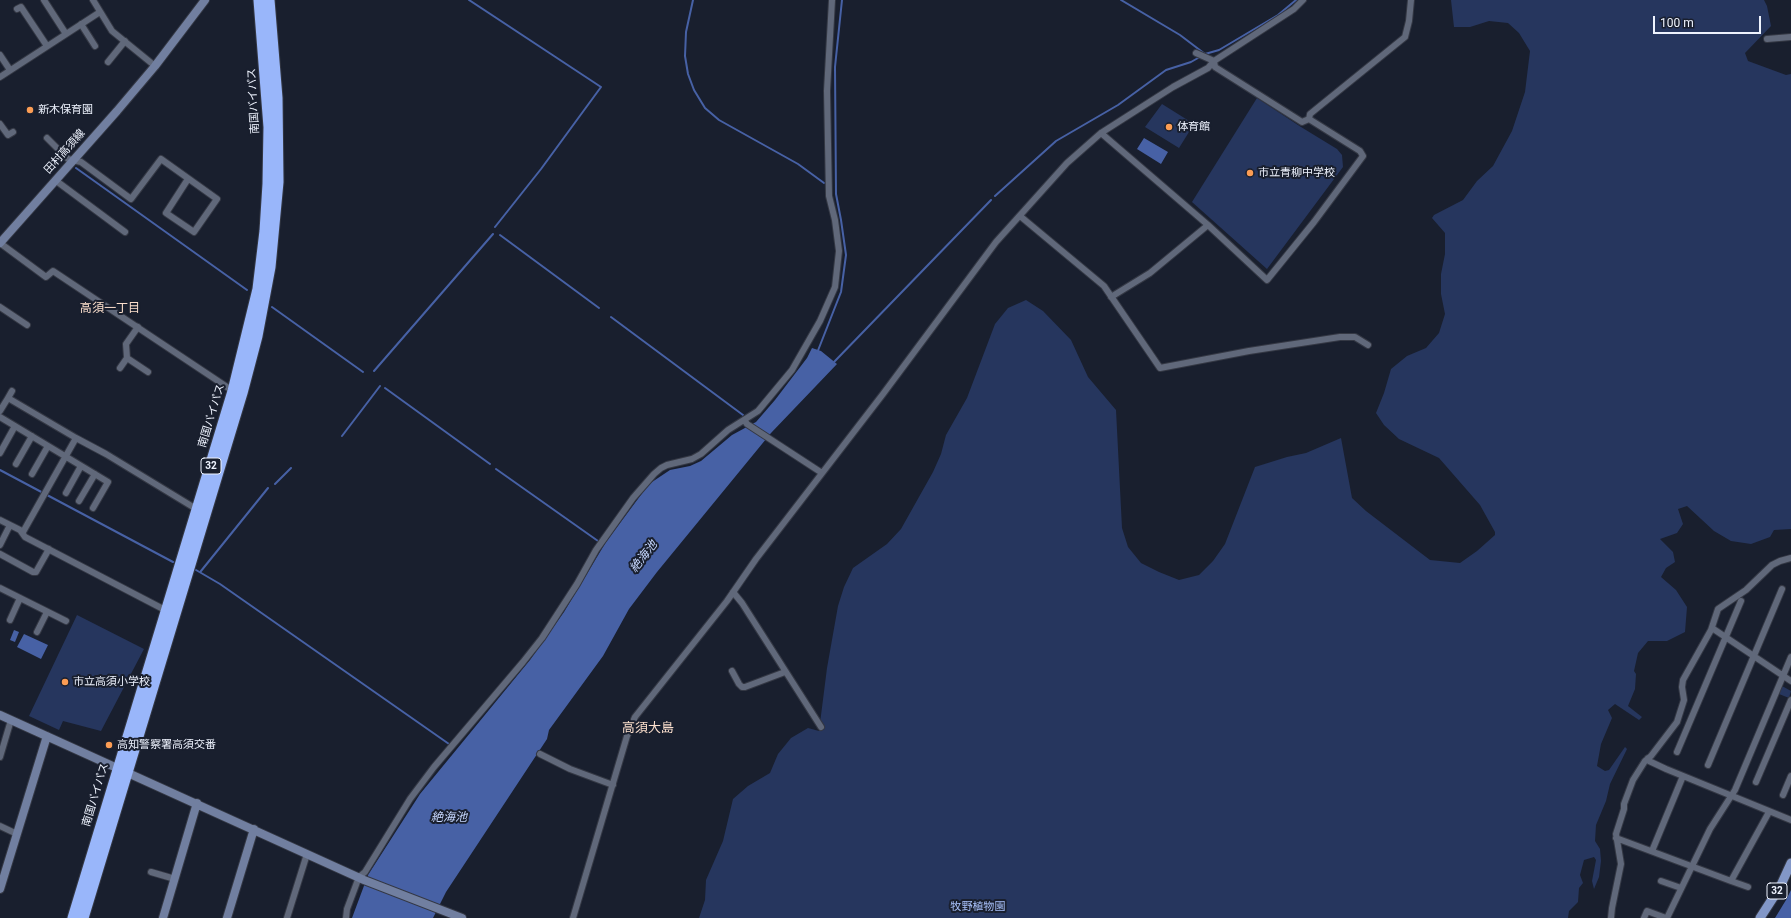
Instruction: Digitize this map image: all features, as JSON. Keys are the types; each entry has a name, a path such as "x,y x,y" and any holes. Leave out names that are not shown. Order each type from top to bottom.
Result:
{"highway":[{"name":"南国バイパス","path":"83,918 167,611 233,391 258,289 268,192 269,112 260,0"},
{"name":"南国バイパス","path":"73,918 123,770 242,393 257,336 265,297 276,213 278,98 269,0"}],"main road":[{"name":"32","path":"1760,918 1780,887 1791,863"}],"street":[{"path":"44,0 66,34"},
{"name":"田村高須線","path":"0,243 117,111 155,66 206,0"},
{"path":"346,918 347,909 361,879 410,799 542,638 615,522 644,484 654,474 667,465 692,459 701,454 725,433 746,422 758,411 792,370 820,321 835,287 839,251 830,196 827,91 832,0"},
{"path":"573,918 627,736 635,717 727,601 996,242 1067,163 1101,133 1173,87 1208,68 1214,61 1294,8 1303,0"},
{"path":"1214,61 1215,68 1302,122 1308,119 1310,114 1405,37 1409,21 1411,0"},
{"path":"96,1 100,12 112,31 155,66"},
{"path":"17,9 20,7 47,46"},
{"path":"0,77 100,12"},
{"path":"81,24 95,46"},
{"path":"1768,39 1791,37"},
{"path":"108,62 125,41"},
{"path":"1196,53 1214,61"},
{"path":"0,55 10,70"},
{"path":"1101,133 1208,225 1267,280 1314,222 1362,156 1360,151 1308,119"},
{"path":"0,124 8,135 13,132"},
{"path":"47,138 68,159 81,162 131,199 161,159 217,199 194,232 166,213 188,179"},
{"path":"55,180 126,232"},
{"path":"1020,216 1104,286 1160,368 1249,351 1340,337 1354,337 1368,345"},
{"path":"1111,297 1150,273 1208,225"},
{"path":"0,243 46,277 53,271 233,391"},
{"path":"0,307 27,324"},
{"path":"120,368 127,358 126,344 138,328"},
{"path":"127,358 148,372"},
{"path":"0,411 12,391"},
{"path":"8,398 106,454 198,510"},
{"path":"0,417 108,482 93,508"},
{"path":"746,422 822,473"},
{"path":"0,453 15,426"},
{"path":"16,464 32,436"},
{"path":"23,532 76,438"},
{"path":"32,474 48,446"},
{"path":"66,493 81,466"},
{"path":"79,501 94,474"},
{"path":"0,520 23,532 25,537 167,611"},
{"path":"0,545 10,525"},
{"path":"0,554 33,572 36,572 49,549"},
{"path":"1611,918 1621,864 1620,850 1616,838 1624,804 1637,772 1672,732 1677,722 1684,700 1682,687 1683,680 1712,628 1720,607 1746,590 1777,562 1791,558"},
{"path":"0,588 66,621"},
{"path":"1708,765 1782,589"},
{"path":"733,592 742,603 821,727"},
{"path":"10,620 20,598"},
{"path":"1677,752 1741,601"},
{"path":"37,632 47,612"},
{"path":"1712,628 1791,681"},
{"path":"1644,918 1647,911 1667,918 1710,829 1732,796 1791,657"},
{"path":"732,671 740,684 745,687 785,672"},
{"path":"1756,782 1791,700"},
{"path":"0,715 197,803 361,879 462,918"},
{"path":"0,757 11,720"},
{"path":"0,889 47,736"},
{"path":"540,754 592,779 613,785"},
{"path":"1648,758 1649,761 1683,776 1791,820"},
{"path":"1652,851 1683,776"},
{"path":"1783,795 1791,776"},
{"path":"163,918 197,803"},
{"path":"1731,881 1769,812"},
{"path":"0,826 17,834"},
{"path":"227,918 254,829"},
{"path":"1616,838 1748,887"},
{"path":"287,918 307,854"},
{"path":"151,872 174,880"},
{"path":"1661,881 1681,888"}],"green space":[{"name":"牧野植物園","path":"1451,0 1764,0 1767,6 1771,26 1745,53 1748,61 1786,75 1791,74 1791,529 1774,530 1770,537 1751,544 1731,541 1714,531 1687,506 1678,509 1683,524 1677,533 1660,539 1673,552 1675,562 1666,568 1661,577 1676,590 1687,607 1685,632 1667,641 1648,641 1638,653 1634,671 1636,674 1635,689 1628,706 1642,717 1639,720 1615,704 1608,710 1612,718 1601,744 1597,766 1605,771 1609,770 1625,747 1627,749 1610,784 1606,801 1596,825 1595,841 1600,849 1601,861 1599,877 1594,889 1592,881 1596,860 1594,857 1584,860 1580,875 1583,883 1579,888 1578,902 1569,911 1568,918 699,918 705,900 706,880 723,841 733,799 748,786 770,773 778,754 791,738 808,728 819,731 827,668 838,606 844,587 853,568 887,544 901,529 933,472 941,454 946,435 967,398 995,324 1008,308 1026,300 1043,311 1071,340 1088,377 1116,410 1122,528 1128,547 1141,563 1159,572 1179,580 1199,575 1213,561 1225,544 1255,467 1306,453 1341,438 1352,498 1366,511 1430,560 1460,563 1477,551 1495,535 1495,532 1480,505 1439,458 1399,439 1384,425 1376,413 1391,369 1407,356 1426,348 1439,333 1445,314 1441,294 1441,274 1445,254 1445,233 1432,218 1434,215 1463,200 1477,181 1493,166 1512,131 1525,92 1530,51 1519,33 1508,23 1489,21 1470,27 1454,27"},
{"path":"1257,98 1337,149 1342,155 1343,167 1267,269 1192,202"},
{"name":"体育館","path":"1162,104 1194,124 1179,148 1145,127"},
{"path":"77,615 144,649 101,731 63,721 59,730 29,716"},
{"path":"1782,686 1791,691 1789,698 1779,694"}],"water":[{"path":"1144,138 1168,152 1161,164 1137,149"},
{"name":"絶海池","path":"812,348 821,351 837,364 771,433 657,572 629,609 603,656 549,730 547,739 446,892 433,918 352,918 368,875 420,794 530,660 564,612 606,542 649,484 670,470 690,466 701,461 732,435 756,422 807,358"},
{"path":"14,630 19,632 15,642 10,640"},
{"path":"24,634 48,645 41,659 17,647"},
{"path":"1791,890 1791,918 1775,918 1786,900"}],"waterway":[{"path":"469,0 601,87 541,169 495,227"},
{"path":"693,0 686,32 685,56 688,74 694,90 705,108 719,120 798,164 824,183"},
{"path":"817,353 841,292 846,255 836,194 835,67 842,0"},
{"path":"1121,0 1180,35 1205,54"},
{"path":"995,196 1056,141 1118,105 1166,70 1191,62 1205,54 1219,50 1278,15 1296,0"},
{"path":"76,168 247,290"},
{"path":"834,362 991,200"},
{"path":"374,371 493,234"},
{"path":"500,235 599,308"},
{"path":"272,307 363,372"},
{"path":"611,317 743,415"},
{"path":"342,436 380,386"},
{"path":"385,388 490,464"},
{"path":"275,484 291,468"},
{"path":"496,469 598,541"},
{"path":"0,470 173,562"},
{"path":"201,571 268,488"},
{"path":"196,570 220,584 449,744"}],"place":[{"name":"新木保育園","path":"30,110"},
{"name":"体育館","path":"1169,127"},
{"name":"市立青柳中学校","path":"1250,173"},
{"name":"市立高須小学校","path":"65,682"},
{"name":"高知警察署高須交番","path":"109,745"}],"district":[{"name":"高須一丁目","path":"110,309"},
{"name":"高須大島","path":"648,729"}]}
